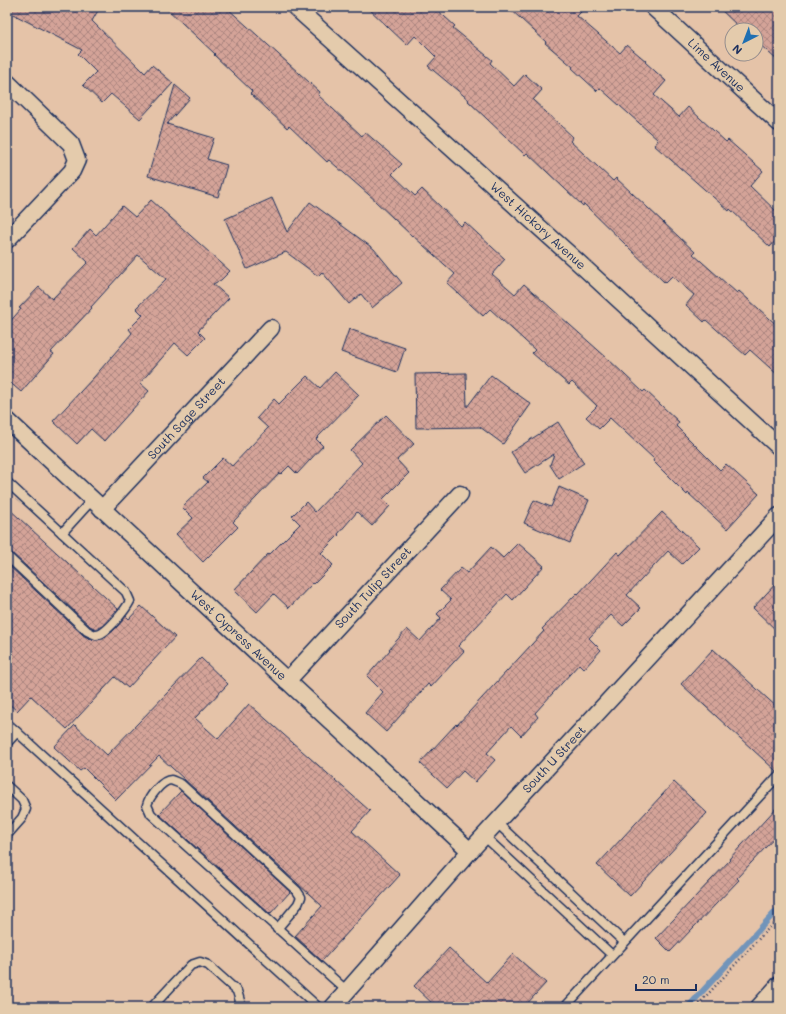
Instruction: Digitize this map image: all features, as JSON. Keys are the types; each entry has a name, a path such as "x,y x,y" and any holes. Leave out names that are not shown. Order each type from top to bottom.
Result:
{"street":[{"name":"West Hickory Avenue","path":"295,7 579,263 779,447"},
{"name":"Lime Avenue","path":"653,7 779,123"},
{"path":"7,82 71,144 76,160 72,171 7,240"},
{"name":"South Sage Street","path":"97,505 271,328"},
{"name":"West Cypress Avenue","path":"7,420 470,851"},
{"name":"South Tulip Street","path":"287,681 460,494"},
{"name":"South U Street","path":"333,1007 496,822 779,516"},
{"path":"759,1007 779,985"}],"lane":[{"path":"7,482 126,592 130,601 127,608 103,633 96,635 87,631 7,556"},
{"path":"62,533 97,505"},
{"path":"7,723 318,1007"},
{"path":"7,743 17,732"},
{"path":"564,1007 779,775"},
{"path":"277,928 298,904 301,897 297,891 181,784 171,780 163,783 148,799 147,805 151,814 277,928 347,991"},
{"path":"7,786 22,800 26,809 22,818 7,835"},
{"path":"496,822 624,942"},
{"path":"484,836 612,955"},
{"path":"152,1007 191,965 200,962 208,965 237,991 240,1001 238,1007"}],"path":[{"path":"696,1007 779,917"}],"building":[{"path":"7,7 100,7 92,21 145,73 152,65 173,83 140,119 111,94 102,103 83,85 96,72 78,54 82,50 7,11"},
{"path":"165,7 226,7 320,92 318,95 362,136 365,132 402,164 392,174 415,196 422,189 461,226 465,222 505,259 492,274 515,294 524,284 643,392 645,390 679,422 676,426 720,470 726,464 759,494 727,529 688,493 687,495 653,461 654,459 610,418 599,429 586,417 597,406 572,382 569,385 532,353 535,350 490,309 483,316 447,283 455,274 329,160 327,162 289,126 287,128 250,93 252,91 214,55 215,54"},
{"path":"367,7 434,7 455,26 453,28 492,60 490,63 514,86 525,74 542,90 533,100 573,137 570,141 613,181 616,178 695,252 693,254 737,293 739,291 779,327 779,376 750,350 745,355 706,320 704,322 686,305 694,295 672,276 665,283 584,204 583,206 527,153 525,155 468,101 469,100 428,66 436,57 415,36 407,45"},
{"path":"508,7 586,7 577,16 620,53 627,45 666,81 654,95 679,117 688,107 726,142 728,140 763,171 750,186 779,214 779,237 770,247 730,209 729,211 654,145 658,140 600,88 597,91"},
{"path":"718,7 779,7 779,62 764,48 764,22 734,22"},
{"path":"175,85 190,98 167,124 214,138 207,159 227,165 218,197 148,176"},
{"path":"272,198 287,232 310,202 374,249 402,283 372,308 361,294 349,304 322,272 318,276 286,252 247,269 225,219"},
{"path":"151,200 230,271 221,280 213,284 229,298 198,331 205,338 188,355 175,343 140,383 149,391 104,441 91,429 77,444 53,421 132,333 129,329 143,315 136,308 166,279 138,255 51,352 54,354 21,392 7,380 7,325 21,309 19,308 39,287 52,299 88,262 73,248 90,229 96,235 122,206 135,217"},
{"path":"349,329 405,348 397,372 341,352"},
{"path":"335,372 359,395 316,439 323,446 297,474 289,466 281,474 280,473 233,522 238,527 203,562 176,534 193,518 182,507 208,482 203,478 223,458 232,466 268,428 257,418 274,399 279,404 307,376 320,388"},
{"path":"466,373 467,407 491,375 531,404 503,444 480,427 416,428 415,374"},
{"path":"386,415 414,444 397,460 409,473 383,499 390,506 372,526 357,512 338,534 339,535 321,553 333,565 289,608 274,594 257,612 234,590 268,554 269,555 300,524 292,516 306,502 315,512 362,463 350,450"},
{"path":"558,422 584,463 559,479 550,465 554,454 525,473 511,452"},
{"path":"559,487 589,500 570,543 524,523 534,500 551,507"},
{"path":"7,507 118,609 102,626 96,629 90,626 11,552 7,551"},
{"path":"662,512 699,547 682,564 668,551 627,595 641,608 623,626 611,615 589,638 601,650 584,669 579,664 535,713 538,717 521,736 511,726 487,753 495,760 475,782 463,771 447,788 420,763 544,631 542,629 577,593 578,594 617,552 620,555"},
{"path":"518,543 544,566 513,600 507,594 458,646 464,651 431,687 428,684 386,732 365,713 383,692 367,676 407,629 420,641 441,618 437,614 451,600 440,590 461,568 467,573 491,547 503,558"},
{"path":"7,564 83,635 90,639 103,639 114,630 126,616 129,619 141,606 175,637 128,688 115,677 67,729 31,696 17,711 7,702"},
{"path":"779,580 779,633 753,608"},
{"path":"713,649 779,709 779,770 776,771 681,684"},
{"path":"201,658 228,684 195,718 218,739 249,704 370,811 352,831 400,875 322,961 295,936 322,906 159,756 116,800 84,768 80,771 54,747 75,725 107,755"},
{"path":"674,782 707,813 630,896 597,865"},
{"path":"181,791 290,892 270,914 159,814"},
{"path":"779,805 779,833 737,878 739,880 670,952 656,938 730,860 729,859"},
{"path":"449,948 487,983 513,954 546,983 524,1007 436,1007 414,986"}],"waterway":[{"path":"688,1007 779,908"}]}
